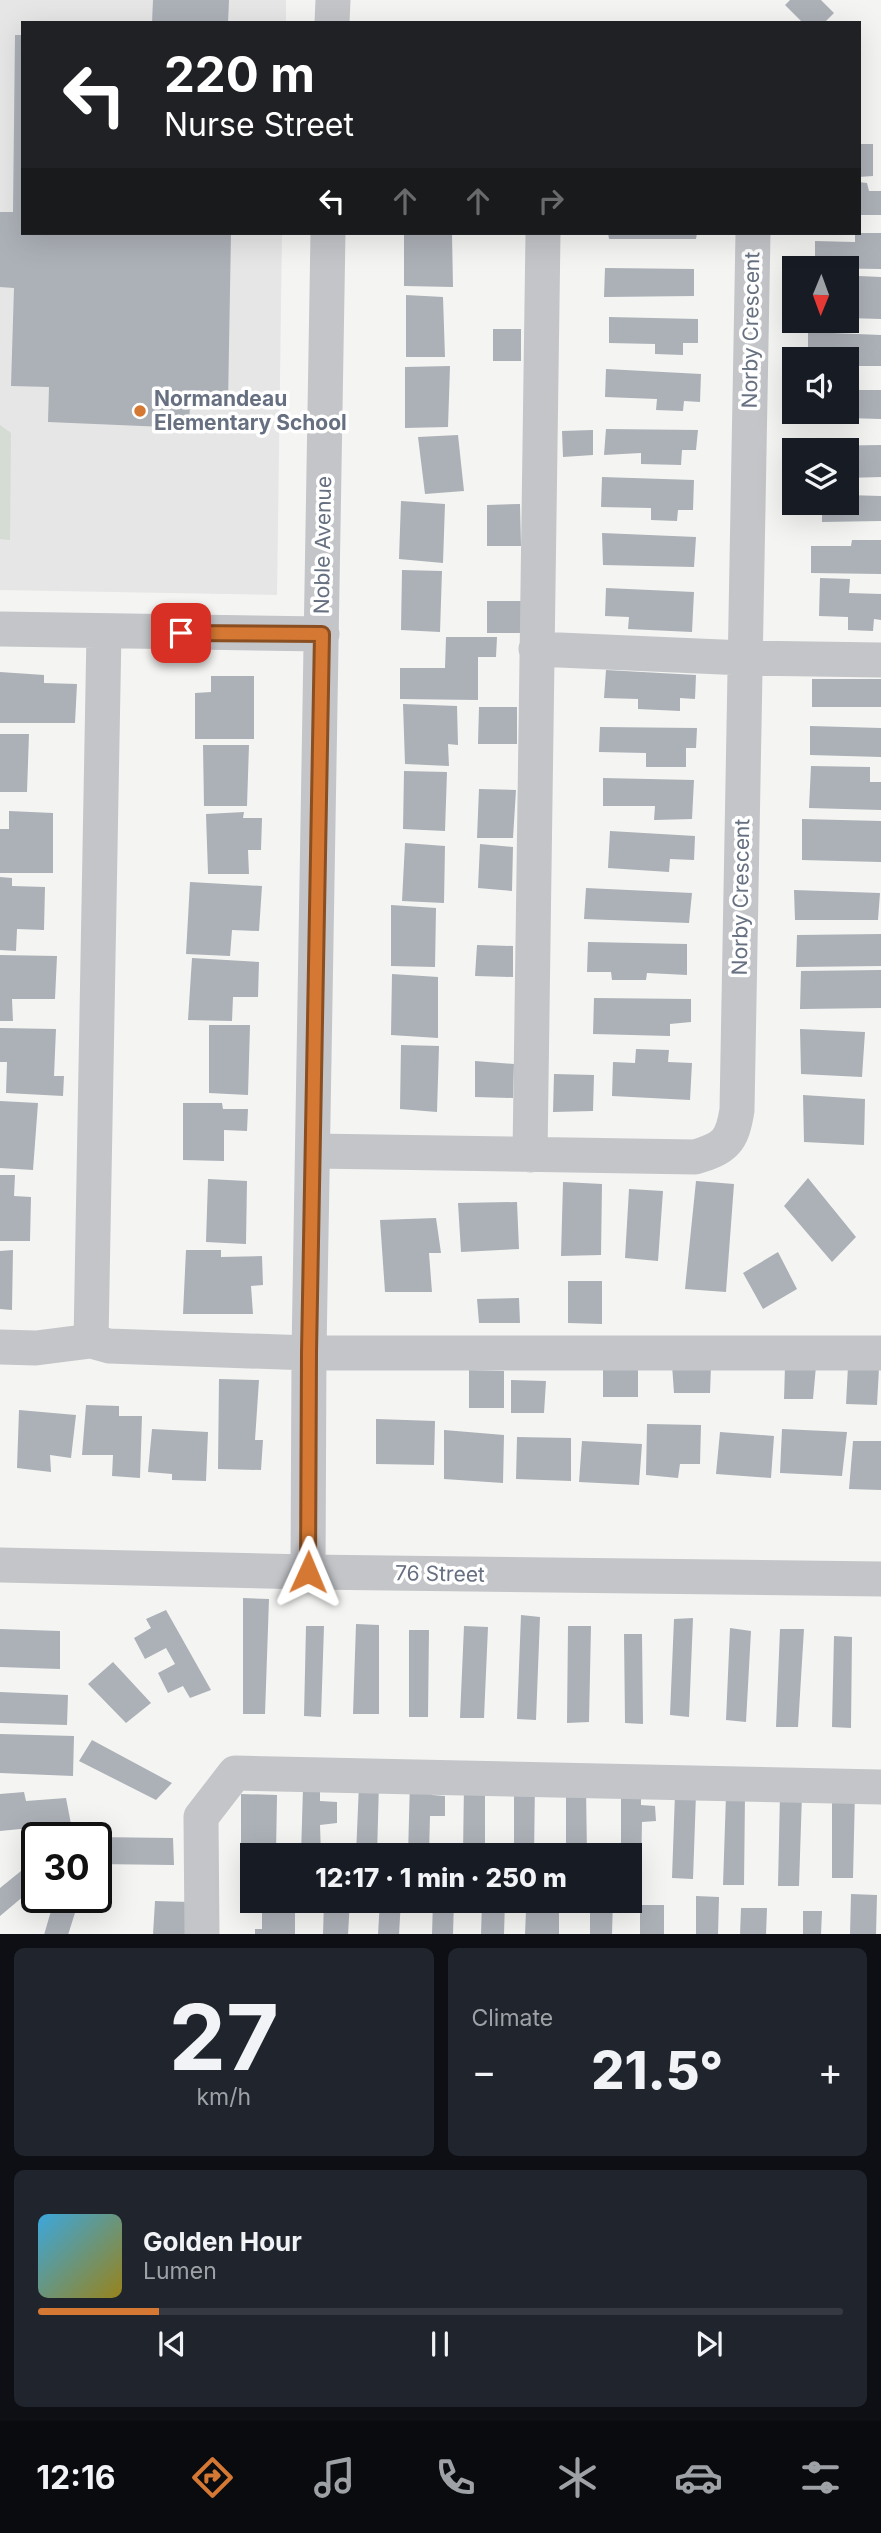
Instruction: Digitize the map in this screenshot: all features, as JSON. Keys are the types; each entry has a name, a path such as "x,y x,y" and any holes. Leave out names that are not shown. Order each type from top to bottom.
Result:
{"street":[{"path":"332,21 333,0"},
{"name":"Noble Avenue","path":"308,1572 309,1353 328,235"},
{"path":"530,1154 543,235"},
{"name":"Norby Crescent","path":"313,1151 695,1157 721,1148 735,1126 753,235"},
{"path":"0,629 322,634"},
{"path":"91,1341 104,632"},
{"path":"536,649 746,658 881,660"},
{"path":"0,1348 36,1348 91,1341 109,1346 309,1353 881,1353"},
{"name":"76 Street","path":"0,1565 308,1572 881,1579"},
{"path":"202,1934 201,1817 235,1773 881,1787"}],"shaded area":[{"name":"Normandeau Elementary School","path":"0,0 286,0 286,21 21,21 21,235 282,235 277,595 0,590"},
{"path":"0,425 11,433 10,540 0,539"}],"building":[{"path":"153,0 229,0 228,21 152,21"},
{"path":"790,0 821,0 834,13 826,21 801,21 785,5"},
{"path":"15,35 21,35 21,235 231,235 228,404 190,403 189,428 48,422 49,387 11,386 14,288 0,287 0,212 13,212"},
{"path":"861,144 873,144 873,176 861,177"},
{"path":"861,182 867,183 869,191 881,191 881,215 861,215"},
{"path":"881,233 881,269 859,269 859,256 815,256 815,241 855,242 855,235"},
{"path":"404,235 452,235 453,287 404,286"},
{"path":"608,235 697,235 696,239 609,239"},
{"path":"605,268 694,269 694,296 604,297"},
{"path":"859,276 881,277 881,319 859,318"},
{"path":"406,295 443,297 445,357 406,357"},
{"path":"609,317 698,319 698,343 683,343 683,355 655,354 655,344 609,343"},
{"path":"493,329 521,329 521,361 493,361"},
{"path":"808,333 881,335 881,366 859,366 859,347 808,347"},
{"path":"450,366 448,427 405,428 405,367"},
{"path":"606,369 701,374 700,402 684,401 683,411 656,410 657,399 605,397"},
{"path":"859,390 881,390 881,419 859,418"},
{"path":"606,429 698,430 696,450 682,450 681,465 641,464 641,453 604,455"},
{"path":"593,430 593,455 563,457 562,431"},
{"path":"458,435 464,491 425,494 418,437"},
{"path":"859,445 881,445 881,477 859,478"},
{"path":"602,477 694,480 693,510 678,510 677,521 651,520 651,508 601,507"},
{"path":"859,495 881,496 881,521 822,522 822,515 859,515"},
{"path":"401,501 445,504 443,563 399,559"},
{"path":"520,504 521,546 487,546 487,505"},
{"path":"602,533 696,537 694,567 603,565"},
{"path":"852,540 881,540 881,574 811,573 811,546 851,546"},
{"path":"402,570 442,571 440,632 401,630"},
{"path":"820,578 850,579 849,593 881,594 881,620 874,619 873,631 848,630 848,617 819,616"},
{"path":"606,588 694,592 692,632 628,629 629,617 605,616"},
{"path":"487,601 522,601 523,633 487,633"},
{"path":"446,637 497,637 496,657 478,657 478,700 400,699 400,668 445,668"},
{"path":"606,670 696,675 695,699 680,698 680,711 638,709 638,699 604,698"},
{"path":"0,672 44,675 44,683 77,684 75,723 0,723"},
{"path":"211,676 254,676 254,739 195,739 195,693 211,692"},
{"path":"812,679 881,679 881,707 812,707"},
{"path":"403,704 457,706 458,745 448,744 449,766 405,764"},
{"path":"479,707 517,707 517,744 478,744"},
{"path":"810,726 881,728 881,757 810,755"},
{"path":"600,727 697,728 696,748 686,748 686,767 646,767 646,753 599,752"},
{"path":"0,734 29,734 27,792 0,792"},
{"path":"203,745 249,745 247,806 204,806"},
{"path":"811,766 870,767 870,782 881,782 881,810 809,808"},
{"path":"404,771 447,772 445,831 403,829"},
{"path":"603,778 694,780 692,819 654,820 655,806 603,806"},
{"path":"479,789 516,790 513,838 477,838"},
{"path":"9,811 53,813 53,873 0,873 0,829 9,829"},
{"path":"244,812 243,818 262,818 261,850 248,850 249,874 208,874 206,814"},
{"path":"802,819 881,821 881,862 802,860"},
{"path":"610,831 695,836 694,860 670,859 669,872 608,868"},
{"path":"405,843 445,846 444,903 402,901"},
{"path":"480,844 513,847 512,891 478,888"},
{"path":"0,877 12,878 12,886 45,887 44,930 17,929 16,951 0,950"},
{"path":"190,882 262,886 259,931 232,930 230,956 186,954"},
{"path":"586,888 692,893 689,923 584,919"},
{"path":"794,890 880,893 878,920 795,920"},
{"path":"391,905 436,908 435,967 391,966"},
{"path":"881,934 881,966 796,967 797,935"},
{"path":"588,942 687,944 687,975 647,973 646,980 612,980 611,972 587,972"},
{"path":"477,945 513,946 513,977 475,976"},
{"path":"0,955 57,956 55,999 12,999 13,1021 0,1021"},
{"path":"192,958 259,962 258,997 233,997 232,1021 188,1020"},
{"path":"881,970 881,1008 800,1009 801,971"},
{"path":"392,974 438,977 438,1038 391,1035"},
{"path":"594,998 691,999 691,1022 670,1024 670,1036 593,1034"},
{"path":"209,1025 250,1025 248,1095 209,1093"},
{"path":"0,1028 56,1029 54,1076 64,1076 63,1096 6,1093 7,1062 0,1062"},
{"path":"800,1029 865,1032 862,1077 801,1074"},
{"path":"401,1045 439,1046 437,1112 400,1109"},
{"path":"636,1049 669,1050 668,1062 692,1063 690,1100 612,1096 613,1062 635,1063"},
{"path":"475,1061 514,1064 513,1098 475,1097"},
{"path":"554,1074 594,1075 593,1111 553,1112"},
{"path":"803,1095 865,1099 864,1145 804,1142"},
{"path":"0,1101 38,1103 33,1170 0,1168"},
{"path":"183,1103 222,1103 223,1109 248,1109 247,1131 224,1130 224,1161 183,1160"},
{"path":"0,1175 15,1175 14,1196 31,1197 30,1241 0,1241"},
{"path":"808,1178 856,1237 832,1262 784,1206"},
{"path":"208,1179 247,1181 246,1244 206,1242"},
{"path":"696,1181 734,1184 726,1292 685,1289"},
{"path":"563,1182 602,1184 601,1255 561,1256"},
{"path":"629,1189 663,1191 658,1261 625,1258"},
{"path":"517,1202 519,1249 461,1252 458,1203"},
{"path":"436,1218 441,1253 429,1253 432,1292 385,1292 380,1220"},
{"path":"13,1250 12,1310 0,1309 0,1251"},
{"path":"186,1250 221,1250 221,1257 262,1256 263,1285 251,1286 253,1314 183,1314"},
{"path":"778,1252 797,1289 763,1309 743,1273"},
{"path":"568,1281 602,1281 602,1324 568,1323"},
{"path":"519,1298 520,1323 479,1323 477,1299"},
{"path":"638,1363 638,1397 603,1397 603,1364"},
{"path":"672,1365 711,1366 710,1393 674,1393"},
{"path":"785,1366 816,1366 813,1399 784,1399"},
{"path":"848,1366 879,1368 877,1405 846,1404"},
{"path":"469,1370 504,1371 504,1408 469,1408"},
{"path":"219,1379 259,1380 255,1440 263,1440 261,1470 218,1469"},
{"path":"511,1380 546,1381 544,1413 511,1413"},
{"path":"86,1405 119,1406 119,1416 142,1416 140,1478 112,1476 113,1455 82,1455"},
{"path":"19,1410 76,1415 71,1458 50,1455 51,1472 17,1468"},
{"path":"376,1419 435,1421 434,1465 376,1464"},
{"path":"647,1424 701,1425 700,1464 680,1464 678,1478 646,1475"},
{"path":"152,1429 208,1432 206,1481 172,1480 172,1474 148,1472"},
{"path":"782,1429 847,1432 842,1476 780,1473"},
{"path":"444,1430 504,1435 503,1483 444,1479"},
{"path":"720,1432 774,1436 771,1478 716,1474"},
{"path":"517,1437 571,1438 571,1481 516,1479"},
{"path":"582,1441 642,1444 639,1485 579,1482"},
{"path":"853,1441 881,1441 881,1490 849,1489"},
{"path":"243,1598 269,1599 265,1714 243,1714"},
{"path":"166,1610 211,1690 190,1698 183,1686 168,1693 158,1673 175,1664 166,1648 145,1659 134,1638 151,1628 146,1619"},
{"path":"521,1615 540,1617 536,1720 517,1719"},
{"path":"693,1618 689,1717 670,1715 674,1619"},
{"path":"356,1624 379,1625 379,1714 353,1714"},
{"path":"306,1626 324,1626 321,1717 304,1716"},
{"path":"464,1626 488,1627 484,1718 460,1718"},
{"path":"568,1626 591,1626 589,1722 567,1723"},
{"path":"730,1628 751,1631 746,1722 726,1720"},
{"path":"0,1629 60,1631 60,1669 0,1667"},
{"path":"780,1629 804,1629 798,1727 776,1727"},
{"path":"409,1630 429,1630 428,1717 409,1717"},
{"path":"624,1634 642,1634 643,1724 625,1723"},
{"path":"834,1636 852,1637 851,1728 832,1727"},
{"path":"113,1662 151,1703 126,1723 88,1684"},
{"path":"0,1692 68,1695 67,1725 0,1723"},
{"path":"0,1734 74,1736 73,1776 0,1773"},
{"path":"92,1740 172,1783 156,1800 79,1761"},
{"path":"410,1781 431,1781 432,1795 445,1796 445,1816 430,1816 429,1843 408,1843"},
{"path":"379,1783 377,1843 357,1843 359,1784"},
{"path":"464,1784 485,1785 485,1843 463,1843"},
{"path":"514,1784 535,1784 534,1843 514,1843"},
{"path":"566,1786 586,1787 587,1843 566,1843"},
{"path":"621,1787 641,1788 641,1805 655,1806 656,1821 642,1822 642,1843 621,1843"},
{"path":"303,1788 320,1789 320,1801 337,1802 337,1823 320,1825 321,1843 301,1843"},
{"path":"832,1789 855,1791 853,1878 832,1878"},
{"path":"24,1792 26,1801 66,1798 71,1822 21,1822 21,1829 0,1831 0,1794"},
{"path":"675,1793 696,1794 693,1879 672,1878"},
{"path":"780,1793 802,1794 799,1886 778,1886"},
{"path":"241,1794 277,1795 276,1843 241,1843"},
{"path":"726,1795 745,1795 744,1885 723,1885"},
{"path":"112,1837 173,1838 174,1865 112,1864"},
{"path":"21,1871 21,1898 0,1916 0,1888"},
{"path":"851,1894 877,1895 876,1934 850,1934"},
{"path":"696,1896 719,1897 718,1934 696,1934"},
{"path":"155,1901 190,1902 188,1934 153,1934"},
{"path":"642,1905 664,1905 664,1934 640,1934"},
{"path":"741,1908 767,1908 766,1934 740,1934"},
{"path":"803,1911 822,1911 821,1934 803,1934"},
{"path":"50,1913 75,1913 68,1934 44,1934"},
{"path":"262,1913 295,1913 295,1934 255,1934 255,1929 262,1929"},
{"path":"324,1913 349,1913 348,1934 323,1934"},
{"path":"379,1913 400,1913 399,1934 378,1934"},
{"path":"433,1913 454,1913 453,1934 432,1934"},
{"path":"482,1913 505,1913 504,1934 481,1934"},
{"path":"526,1913 559,1913 559,1934 525,1934"},
{"path":"590,1913 613,1913 612,1934 590,1934"}],"place":[{"name":"Normandeau Elementary School","path":"140,411"}],"route":[{"path":"181,633 322,634 309,1353 308,1572"}]}
